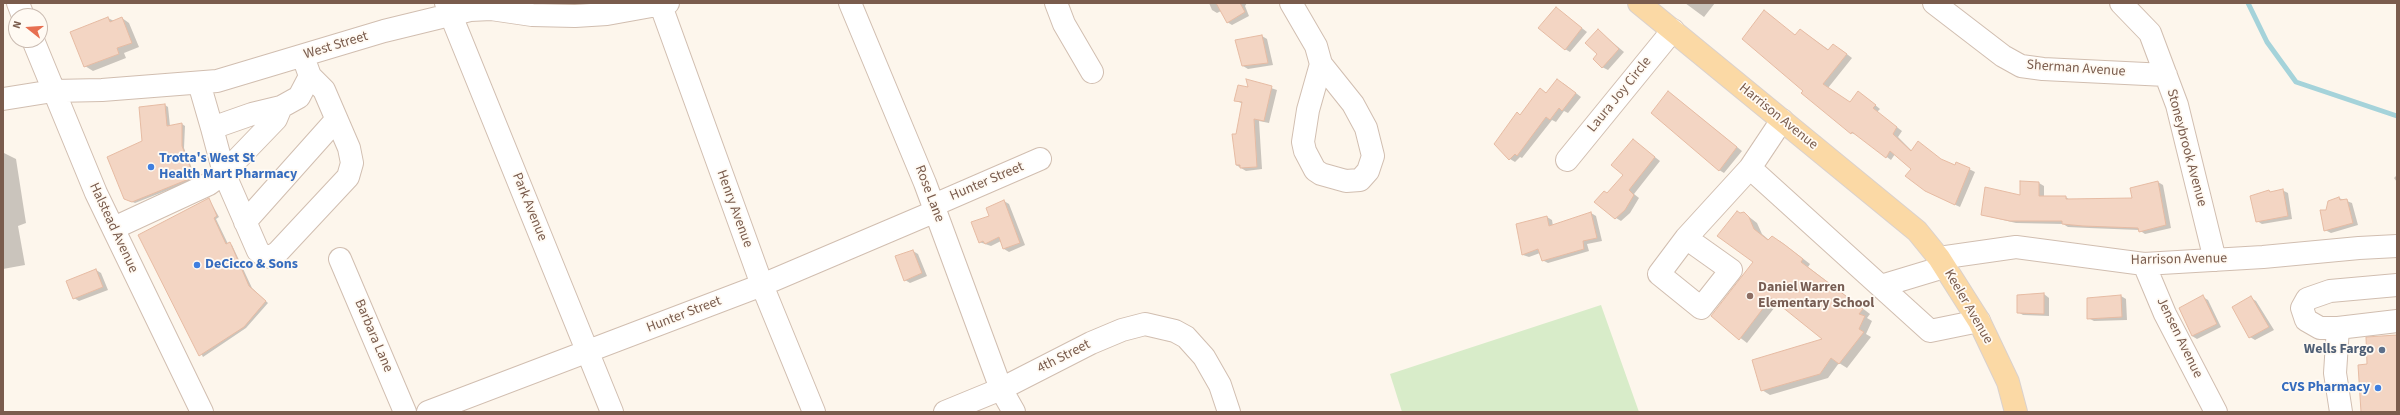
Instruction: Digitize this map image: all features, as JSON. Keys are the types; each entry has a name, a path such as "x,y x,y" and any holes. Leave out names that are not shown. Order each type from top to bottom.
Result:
{"main road":[{"name":"Harrison Avenue","path":"1639,3 1917,232"},
{"name":"Keeler Avenue","path":"1917,232 1942,262 1980,321 2008,382 2016,412"}],"street":[{"name":"Rose Lane","path":"850,3 935,208 1001,388 1014,412"},
{"path":"1056,3 1064,24 1092,72"},
{"path":"1291,3 1316,46 1321,64 1353,104 1366,128 1373,156 1368,171 1360,180 1346,182 1321,174 1315,170 1305,151 1303,142 1308,110 1321,64"},
{"name":"Sherman Avenue","path":"1934,3 2003,56 2021,66 2043,69 2166,75"},
{"name":"Stoneybrook Avenue","path":"2121,3 2150,33 2177,105 2215,260"},
{"name":"West Street","path":"3,99 54,91 102,90 217,81 449,8 470,10 491,9 532,15 575,16 607,14 663,4"},
{"name":"Henry Avenue","path":"663,4 762,285 814,412"},
{"name":"Park Avenue","path":"449,8 612,412"},
{"name":"Laura Joy Circle","path":"1567,160 1672,30"},
{"name":"Halstead Avenue","path":"36,48 96,193 202,412"},
{"path":"199,83 224,172 258,251 263,256 271,257 348,178 352,163 349,148 324,90 310,76 303,55"},
{"path":"212,128 252,114 281,107 299,97 310,76"},
{"path":"114,228 209,184 224,172 276,119 281,107"},
{"path":"245,222 336,120"},
{"path":"1686,238 1750,168 1782,120"},
{"name":"Hunter Street","path":"428,412 762,285 935,208 1040,159"},
{"path":"1750,168 1930,331 1980,321"},
{"name":"Harrison Avenue","path":"1881,286 1942,262 2016,247 2144,264 2397,246"},
{"name":"Barbara Lane","path":"340,259 405,412"},
{"name":"Jensen Avenue","path":"2144,264 2165,314 2216,412"},
{"path":"2397,286 2330,291 2307,299 2302,308 2306,320 2320,328 2338,328 2397,320"},
{"name":"4th Street","path":"945,412 1001,388 1091,342 1122,330 1145,324 1175,330 1186,337 1204,356 1220,386 1230,412"},
{"path":"2338,328 2335,372 2341,412"}],"green space":[{"path":"1601,305 1639,412 1402,412 1390,374"}],"building":[{"path":"1216,3 1240,3 1245,12 1227,23"},
{"path":"1556,7 1582,28 1565,50 1538,28"},
{"path":"1764,10 1795,35 1800,29 1828,50 1833,44 1847,54 1823,84 1850,102 1858,91 1876,105 1873,108 1897,127 1893,134 1911,151 1918,141 1941,159 1955,165 1956,162 1970,168 1955,205 1925,191 1905,176 1911,169 1890,151 1886,158 1852,132 1851,134 1801,93 1803,91 1742,39"},
{"path":"108,17 110,22 122,17 132,43 117,48 119,54 84,67 70,32"},
{"path":"1598,29 1619,49 1602,68 1593,59 1597,54 1585,43"},
{"path":"1262,35 1268,63 1242,66 1235,40"},
{"path":"1246,79 1272,86 1264,121 1254,119 1257,167 1240,168 1240,165 1236,165 1232,134 1236,134 1242,102 1234,101 1238,85 1248,87"},
{"path":"1557,79 1576,93 1562,111 1559,108 1550,120 1546,117 1517,156 1515,154 1509,160 1494,144 1517,112 1520,115 1540,88 1546,93"},
{"path":"1668,91 1737,147 1719,171 1651,113"},
{"name":"Trotta's West St Health Mart Pharmacy","path":"165,104 167,126 182,123 182,146 194,177 132,202 124,199 107,157 142,141 139,107"},
{"path":"1633,139 1655,157 1629,190 1634,195 1625,210 1615,219 1594,202 1604,191 1607,193 1623,175 1611,165"},
{"path":"2020,181 2039,182 2039,196 2066,196 2066,199 2132,198 2130,188 2158,181 2166,225 2139,232 2138,228 2083,226 2062,224 2062,221 2010,221 1981,215 1985,187 2020,195"},
{"path":"2283,189 2288,216 2256,222 2250,196 2269,190 2270,192"},
{"path":"2339,197 2340,200 2347,199 2353,223 2324,231 2320,210 2326,210 2328,201"},
{"name":"DeCicco & Sons","path":"209,198 217,216 214,218 226,244 230,242 249,286 266,301 244,327 199,356 138,235"},
{"path":"1004,200 1020,243 1003,249 999,237 985,244 983,241 979,243 971,222 989,216 986,208"},
{"path":"1737,211 1740,213 1744,212 1749,217 1754,229 1768,240 1772,236 1785,245 1803,259 1801,262 1863,309 1859,314 1865,316 1859,329 1864,332 1839,364 1831,358 1820,374 1761,391 1752,360 1822,339 1771,298 1739,340 1711,316 1753,262 1717,236"},
{"path":"1591,212 1597,238 1583,241 1584,249 1542,261 1538,249 1522,255 1516,224 1547,216 1549,226"},
{"path":"913,250 922,273 904,281 895,256"},
{"path":"96,269 103,287 73,299 66,281"},
{"path":"2044,293 2044,314 2017,313 2017,295"},
{"path":"2121,295 2122,317 2087,319 2087,298"},
{"path":"2203,295 2217,324 2192,336 2179,308"},
{"path":"2251,296 2269,327 2249,338 2232,307"},
{"name":"CVS Pharmacy","path":"2397,335 2397,412 2361,412 2358,365 2367,364 2366,337"}],"waterway":[{"path":"2248,3 2267,42 2296,82 2397,116"}],"place":[{"name":"Trotta's West St Health Mart Pharmacy","path":"151,167"},
{"name":"DeCicco & Sons","path":"197,265"},
{"name":"Daniel Warren Elementary School","path":"1750,296"},
{"name":"Wells Fargo","path":"2382,350"},
{"name":"CVS Pharmacy","path":"2378,388"}]}
